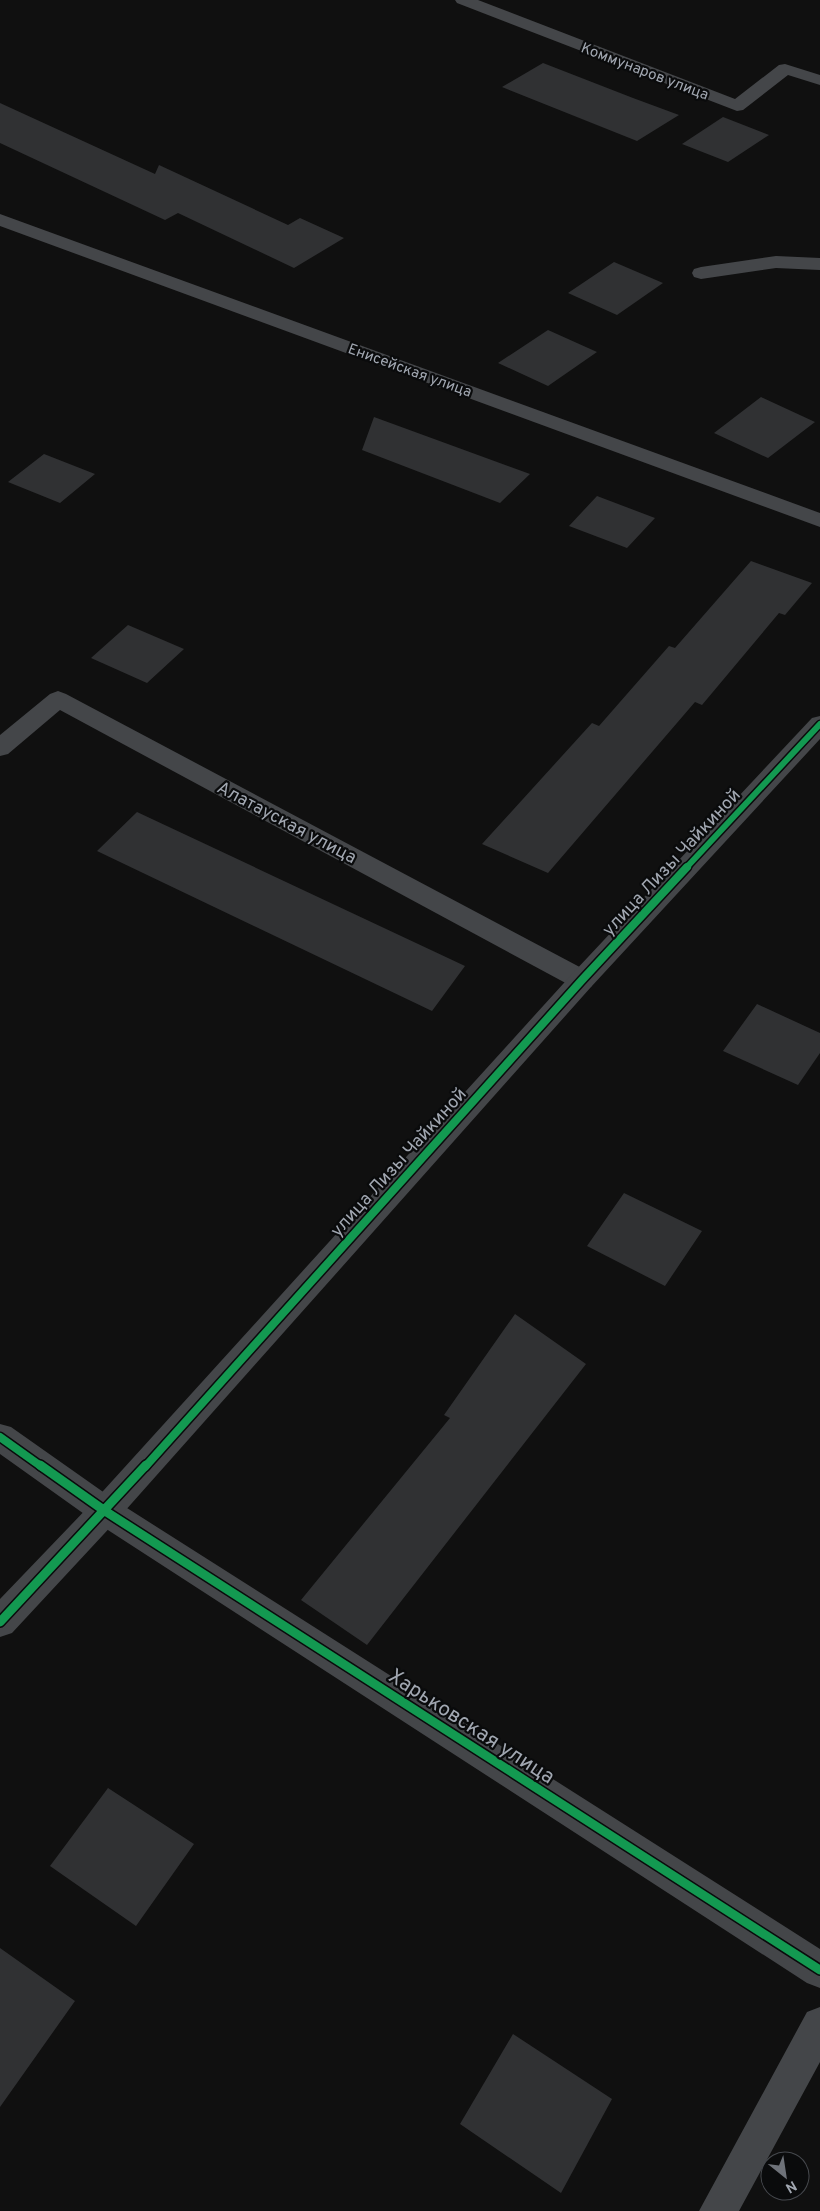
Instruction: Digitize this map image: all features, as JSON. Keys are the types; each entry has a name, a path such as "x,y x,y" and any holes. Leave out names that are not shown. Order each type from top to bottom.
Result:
{"street":[{"name":"Коммунаров улица","path":"463,0 737,106 785,69 820,80"},
{"name":"Енисейская улица","path":"0,220 820,520"},
{"path":"700,273 776,262 820,264"},
{"name":"Алатауская улица","path":"0,748 58,699 582,980"},
{"name":"улица Лизы Чайкиной","path":"0,1622 105,1510 582,980 820,724"},
{"path":"0,1437 105,1510"},
{"name":"Харьковская улица","path":"105,1510 820,1970"},
{"path":"718,2211 820,2025"}],"building":[{"path":"543,63 679,115 637,141 502,87"},
{"path":"0,103 155,174 159,165 288,225 300,218 344,238 294,268 178,213 165,220 0,143"},
{"path":"723,117 769,135 728,162 682,144"},
{"path":"614,262 663,283 617,315 568,293"},
{"path":"548,330 597,352 548,386 498,363"},
{"path":"761,397 815,422 768,458 714,433"},
{"path":"374,417 530,474 500,503 362,450"},
{"path":"44,454 95,474 60,503 8,482"},
{"path":"597,496 655,518 627,548 569,526"},
{"path":"751,561 812,583 785,615 779,613 702,705 695,702 548,873 482,844 592,723 599,726 669,646 675,648"},
{"path":"128,625 184,649 147,683 91,658"},
{"path":"137,812 465,966 432,1011 97,851"},
{"path":"757,1004 820,1033 820,1053 798,1085 723,1051"},
{"path":"624,1193 702,1231 665,1286 587,1246"},
{"path":"515,1314 586,1364 367,1645 301,1600 450,1418 444,1415"},
{"path":"108,1788 194,1844 136,1926 50,1866"},
{"path":"0,1948 75,2001 0,2107"},
{"path":"513,2034 612,2099 561,2193 460,2124"}],"cycle path":[{"path":"0,1622 105,1511 582,980 820,724"},
{"path":"0,1437 105,1511 820,1970"}]}
